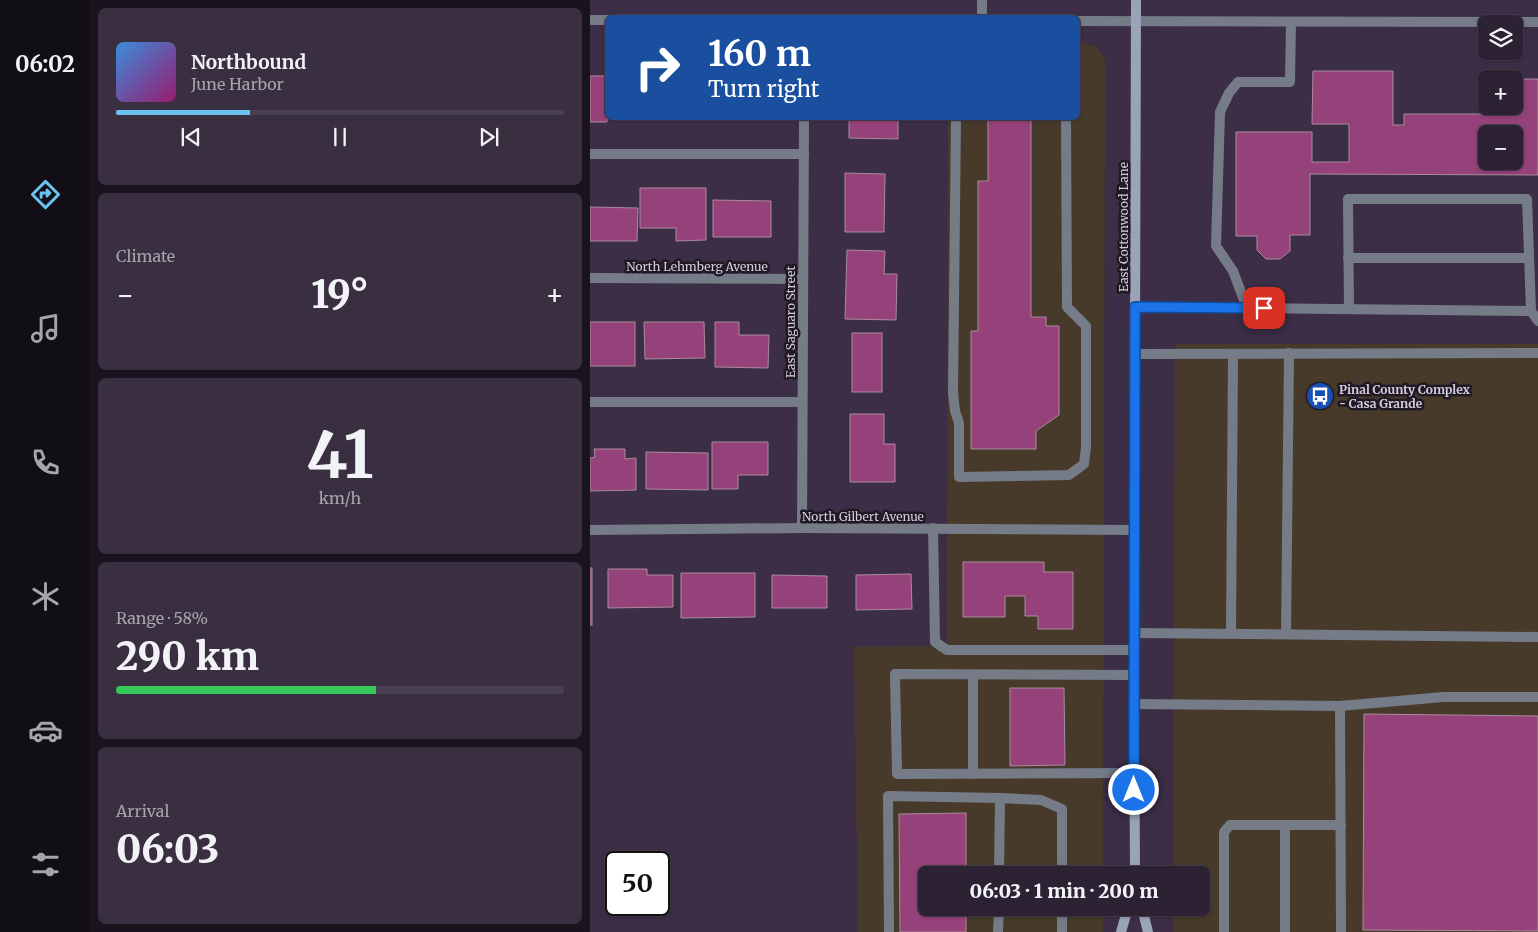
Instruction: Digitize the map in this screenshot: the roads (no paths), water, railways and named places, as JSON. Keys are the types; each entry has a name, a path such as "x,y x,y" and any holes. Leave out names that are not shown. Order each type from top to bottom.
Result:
{"main road":[{"name":"East Cottonwood Lane","path":"1135,866 1136,0"},
{"path":"1121,932 1126,916"},
{"path":"1144,916 1148,932"}],"street":[{"path":"982,0 982,15"},
{"path":"590,20 605,20"},
{"path":"1080,22 1538,22"},
{"path":"1247,308 1233,271 1216,246 1220,112 1229,93 1238,82 1290,82 1291,22"},
{"name":"East Saguaro Street","path":"802,528 804,120"},
{"path":"956,120 953,392 955,411 959,423 959,477 1068,475 1084,464 1086,447 1086,326 1067,307 1066,120"},
{"path":"590,154 804,154"},
{"path":"1349,309 1348,199 1527,199 1531,311 1538,321"},
{"path":"1348,258 1529,258"},
{"name":"North Lehmberg Avenue","path":"590,278 803,279"},
{"path":"1135,307 1531,311"},
{"path":"1286,634 1289,353"},
{"path":"1135,354 1538,353"},
{"path":"1231,634 1233,354"},
{"path":"590,402 802,402"},
{"path":"933,528 935,642 947,650 1134,650"},
{"name":"North Gilbert Avenue","path":"590,530 933,528 1135,530"},
{"path":"1134,633 1538,637"},
{"path":"1134,675 896,674 897,774 1134,773"},
{"path":"973,675 973,774"},
{"path":"1134,704 1340,706 1443,697 1538,697"},
{"path":"1340,706 1341,932"},
{"path":"889,932 888,796 1041,800 1062,809 1062,866"},
{"path":"999,866 1000,798"},
{"path":"1224,932 1224,832 1230,825 1341,825"},
{"path":"1285,825 1285,932"},
{"path":"998,932 999,916"},
{"path":"1062,916 1062,932"}],"place":[{"name":"Pinal County Complex - Casa Grande","path":"1320,396"}]}
